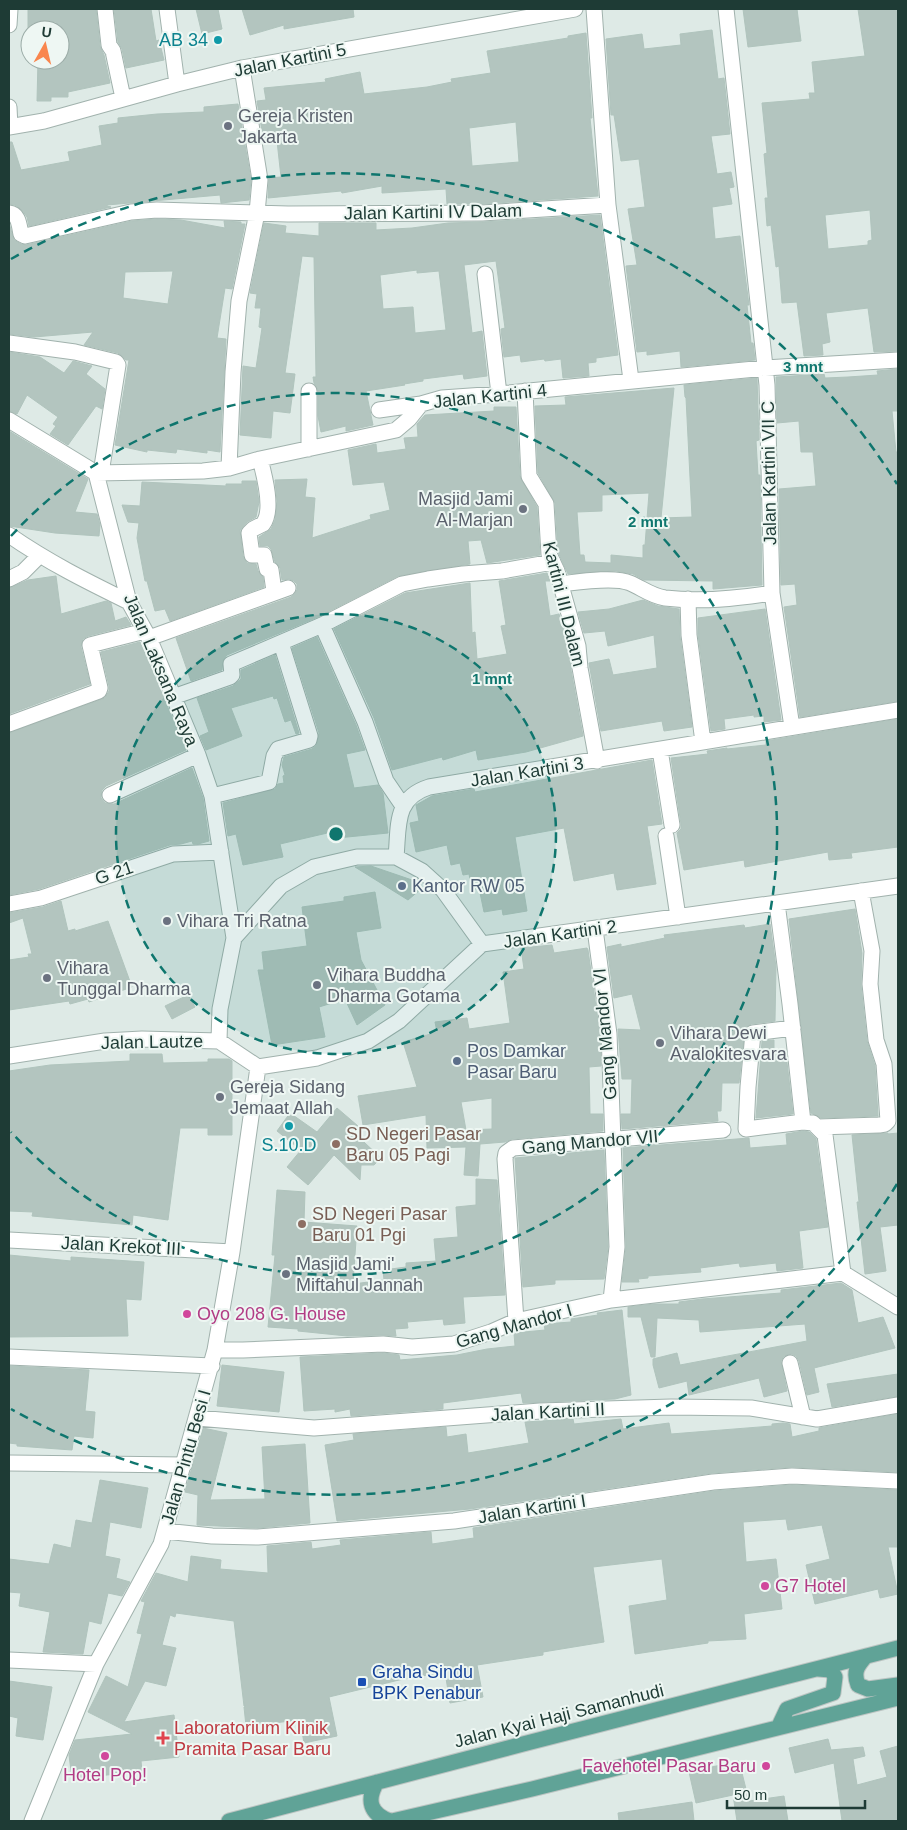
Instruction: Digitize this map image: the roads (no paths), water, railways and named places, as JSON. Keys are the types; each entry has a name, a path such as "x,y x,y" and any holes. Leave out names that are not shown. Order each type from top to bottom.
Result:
{"main road":[{"name":"Jalan Kyai Haji Samanhudi","path":"229,1821 898,1648"},
{"path":"866,1656 857,1667 855,1677 858,1685 868,1689 898,1685"},
{"path":"779,1726 787,1709 833,1693 835,1677 831,1670 817,1669"},
{"path":"377,1782 372,1791 370,1801 374,1811 381,1818 391,1821 532,1789 779,1726 898,1698"}],"street":[{"path":"9,25 10,9"},
{"path":"104,9 109,46 113,51 122,98"},
{"path":"167,9 177,84"},
{"name":"Jalan Kartini 5","path":"9,127 44,121 122,98 242,68 575,9"},
{"path":"594,9 608,205 630,380"},
{"name":"Jalan Kartini VII C","path":"726,9 767,384 772,593 792,727"},
{"path":"229,468 233,372 239,301 257,213 260,180 242,68"},
{"path":"9,107 9,127"},
{"name":"Jalan Kartini IV Dalam","path":"9,213 13,213 18,217 21,234 25,236 130,212 157,210 288,214 482,213 608,205"},
{"path":"484,274 499,394"},
{"path":"9,343 75,352 116,362 118,365 98,473 9,420"},
{"name":"Jalan Kartini 4","path":"98,473 204,471 229,468 260,459 396,430 409,419 421,404 442,398 525,392 765,368 898,360"},
{"path":"309,391 310,448"},
{"name":"Kartini III Dalam","path":"525,392 528,476 546,504 549,554 561,584 578,646 580,668 597,761"},
{"path":"379,410 421,404"},
{"path":"9,724 99,691 100,688 90,645 147,635 281,590 271,570 267,569 264,555 252,554 249,533 264,524 267,516 266,482 260,459"},
{"name":"Jalan Laksana Raya","path":"98,473 129,602 147,635 198,756 212,796 234,938"},
{"path":"9,535 73,576 129,602"},
{"path":"9,579 23,572 39,556"},
{"path":"173,697 230,677 232,675 231,664 322,625 402,584 463,574 502,571 553,562"},
{"path":"561,584 595,580 622,582 629,583 651,595 664,598 721,600 772,593"},
{"path":"688,598 689,635 703,742"},
{"path":"322,625 365,722 386,781 403,806 396,857"},
{"path":"212,796 269,782 274,756 278,749 309,740 310,736 306,721 281,643"},
{"name":"Jalan Kartini 3","path":"403,806 410,796 417,791 429,787 597,761 898,710"},
{"path":"660,750 678,917"},
{"path":"110,795 198,756"},
{"name":"G 21","path":"9,904 41,898 173,854 221,852"},
{"path":"219,1041 220,1009 234,938 280,886 314,867 357,857 396,857 422,871 443,890 482,944"},
{"name":"Jalan Kartini 2","path":"258,1067 317,1058 368,1041 399,1021 482,944 898,886"},
{"path":"819,1127 879,1125 885,1124 888,1121 884,1064 876,1040 870,984 872,951 861,891"},
{"path":"777,903 803,1122"},
{"name":"Gang Mandor VI","path":"595,929 609,1034 617,1247 612,1300"},
{"path":"793,1028 753,1033 746,1129 803,1122 813,1123 819,1127 825,1135 843,1273 898,1307"},
{"name":"Jalan Lautze","path":"9,1056 105,1041 142,1039 219,1041 258,1067"},
{"name":"Jalan Pintu Besi I","path":"32,1821 96,1664 161,1544 165,1531 212,1366 232,1252 258,1067"},
{"name":"Gang Mandor VII","path":"516,1321 506,1152 513,1148 723,1130"},
{"name":"Jalan Krekot III","path":"9,1240 232,1252"},
{"name":"Gang Mandor I","path":"215,1350 383,1344 412,1347 454,1344 491,1332 516,1321 612,1300 843,1273"},
{"path":"9,1357 212,1366"},
{"path":"790,1363 804,1417"},
{"name":"Jalan Kartini II","path":"197,1418 314,1428 540,1411 671,1407 751,1408 817,1419 898,1405"},
{"path":"9,1463 184,1465"},
{"name":"Jalan Kartini I","path":"165,1531 212,1536 258,1537 454,1521 713,1482 792,1476 898,1481"},
{"path":"9,1660 96,1664"}],"place":[{"name":"AB 34","path":"218,40"},
{"name":"Gereja Kristen Jakarta","path":"228,126"},
{"name":"Masjid Jami Al-Marjan","path":"523,509"},
{"name":"Kantor RW 05","path":"402,886"},
{"name":"Vihara Tri Ratna","path":"167,921"},
{"name":"Vihara Tunggal Dharma","path":"47,978"},
{"name":"Vihara Buddha Dharma Gotama","path":"317,985"},
{"name":"Vihara Dewi Avalokitesvara","path":"660,1043"},
{"name":"Pos Damkar Pasar Baru","path":"457,1061"},
{"name":"Gereja Sidang Jemaat Allah","path":"220,1097"},
{"name":"S.10.D","path":"289,1126"},
{"name":"SD Negeri Pasar Baru 05 Pagi","path":"336,1144"},
{"name":"SD Negeri Pasar Baru 01 Pgi","path":"302,1224"},
{"name":"Masjid Jami' Miftahul Jannah","path":"286,1274"},
{"name":"Oyo 208 G. House","path":"187,1314"},
{"name":"G7 Hotel","path":"765,1586"},
{"name":"Graha Sindu BPK Penabur","path":"362,1682"},
{"name":"Laboratorium Klinik Pramita Pasar Baru","path":"163,1738"},
{"name":"Hotel Pop!","path":"105,1756"},
{"name":"Favehotel Pasar Baru","path":"766,1766"}]}
